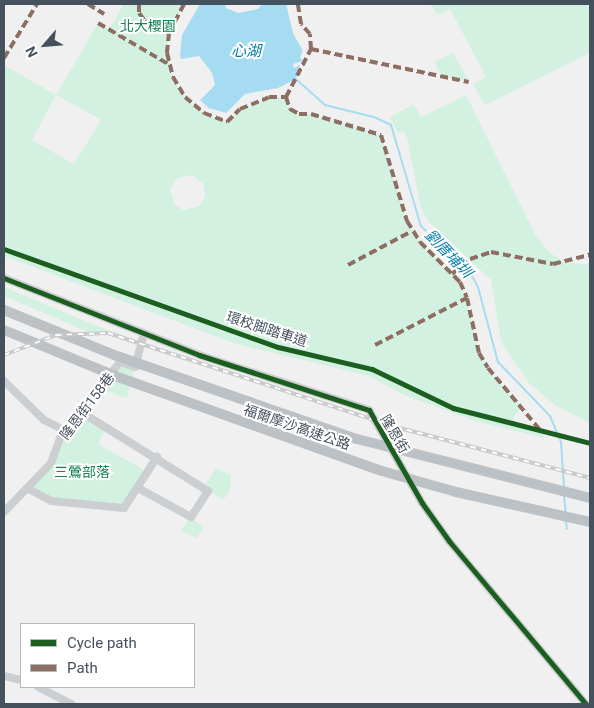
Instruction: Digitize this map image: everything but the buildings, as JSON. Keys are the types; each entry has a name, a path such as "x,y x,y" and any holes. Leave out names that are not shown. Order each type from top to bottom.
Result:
{"highway":[{"name":"福爾摩沙高速公路","path":"4,310 136,363 357,439 590,498"},
{"name":"福爾摩沙高速公路","path":"4,330 111,374 382,471 456,492 590,522"}],"street":[{"name":"隆恩街","path":"4,278 144,334 369,410 422,503 450,541 586,704"},
{"path":"136,363 144,334"},
{"name":"隆恩街158巷","path":"4,512 51,463 66,431 120,362 136,367 136,363"},
{"path":"4,381 44,420 66,431"},
{"path":"81,412 157,457 208,491 191,517 138,488"},
{"path":"27,488 51,501 124,508 157,457"},
{"path":"4,676 20,680"},
{"path":"40,688 72,704"}],"green space":[{"name":"北大櫻園","path":"124,4 184,4 169,33 167,53 173,77 185,97 204,113 227,122 240,109 269,97 286,97 290,109 299,114 311,114 381,135 407,221 420,242 460,282 467,298 479,353 499,382 522,407 513,418 522,426 537,426 545,438 475,421 404,395 369,376 236,344 4,256 4,65 56,95 98,23 109,29","holes":["56,95 101,120 74,164 32,140","192,175 204,185 205,196 200,206 184,210 175,205 170,190 176,179"]},
{"path":"431,4 587,4 590,10 590,53 485,105 473,84 486,77 450,9 437,15"},
{"path":"453,53 469,82 442,76 434,62"},
{"path":"466,95 535,234 549,252 564,262 590,265 590,423 555,405 529,383 501,342 491,280 428,221 421,208 407,137 404,131 398,133 390,117 414,104 421,117"},
{"path":"4,287 113,332 93,334 4,296"},
{"path":"120,362 135,367 127,398 100,389"},
{"name":"三鶯部落","path":"81,412 106,427 98,444 148,472 128,505 51,501 27,488 51,463 61,436"},
{"path":"216,468 231,475 230,491 223,500 210,491 206,483"},
{"path":"189,518 204,526 197,538 181,531"}],"water":[{"name":"心湖","path":"200,4 225,4 226,8 238,13 258,9 262,4 286,4 293,33 303,51 300,57 303,61 293,64 294,68 300,65 296,79 278,88 245,94 226,113 209,108 200,100 215,85 212,73 199,56 181,59 180,56 182,35"}],"waterway":[{"name":"劉厝埔圳","path":"296,79 325,105 374,117 391,125 421,226 471,274 478,287 498,362 550,416 561,442 564,487"},
{"name":"劉厝埔圳","path":"564,496 566,514"},
{"name":"劉厝埔圳","path":"566,521 567,529"}],"railway":[{"path":"4,355 56,335 108,333 396,427 590,478"}],"marked path":[{"path":"4,58 37,4"},
{"path":"88,4 104,14"},
{"path":"139,4 139,13 145,21 169,33"},
{"path":"184,4 169,33 167,53 173,77 185,97 204,113 227,122 240,109 269,97 286,97"},
{"path":"286,97 311,49 310,34 301,24 298,4"},
{"path":"98,23 170,65"},
{"path":"311,49 469,82"},
{"path":"286,97 290,109 299,114 311,114 381,135 407,221 420,242 460,282 467,298 479,353 488,368 540,430"},
{"path":"348,265 412,231"},
{"path":"452,274 470,259 491,252 553,264 590,255"},
{"path":"375,345 467,298"}],"cycle path":[{"name":"環校脚踏車道","path":"4,249 278,347 372,369 453,408 590,443"},
{"path":"4,278 199,355 369,410 422,503 449,541 586,704"}]}
